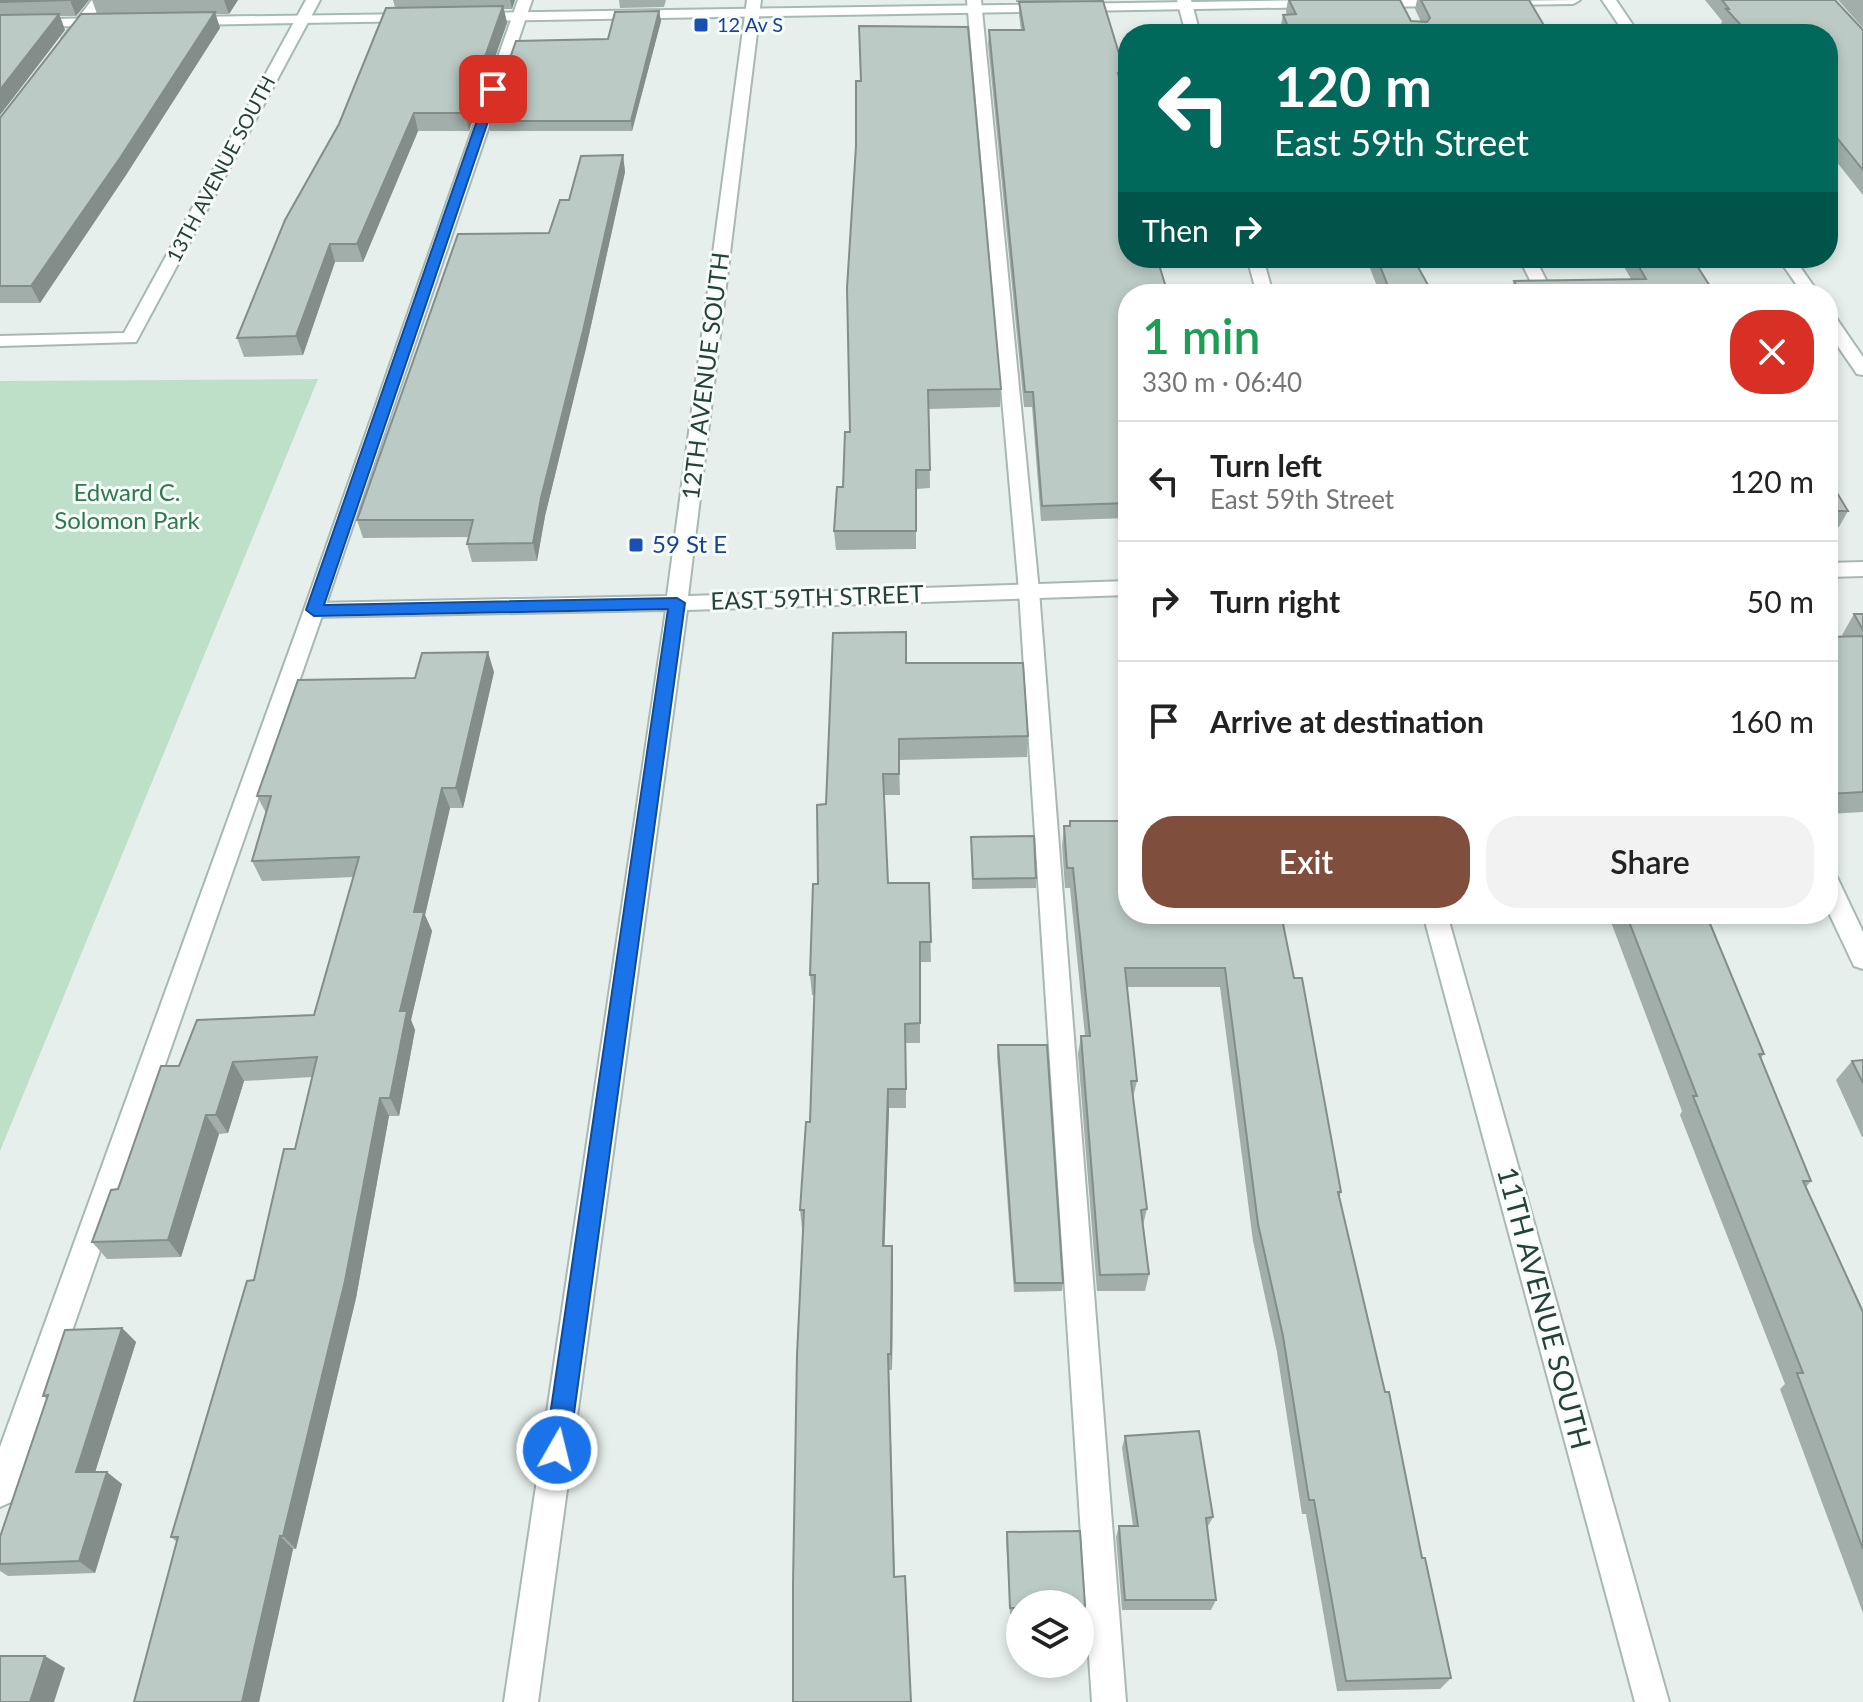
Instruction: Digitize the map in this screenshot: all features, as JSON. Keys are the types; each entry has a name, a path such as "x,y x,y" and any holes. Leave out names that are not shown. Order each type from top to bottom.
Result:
{"street":[{"path":"61,50 99,0"},
{"name":"13TH AVENUE SOUTH","path":"0,341 130,338 313,0"},
{"path":"1479,1 1573,0"},
{"path":"1609,0 1625,24"},
{"path":"1401,1 1408,17"},
{"path":"1354,3 1464,2"},
{"path":"1185,3 1190,24"},
{"path":"457,17 522,8 1339,3"},
{"path":"975,4 1029,591 1109,1702"},
{"name":"12TH AVENUE SOUTH","path":"521,1702 677,603 754,6"},
{"path":"0,1491 314,610 522,8"},
{"path":"173,21 426,17"},
{"path":"0,24 128,22"},
{"path":"1838,334 1863,370"},
{"path":"1838,570 1863,569"},
{"name":"EAST 59TH STREET","path":"314,610 677,603 1118,588"},
{"path":"1838,905 1863,959"},
{"name":"11TH AVENUE SOUTH","path":"1438,924 1652,1702"}],"green space":[{"name":"Edward C. Solomon Park","path":"318,379 0,1151 0,381"}],"building":[{"path":"0,0 70,0 0,2"},
{"path":"1289,0 1400,0 1411,21 1427,22 1430,18 1421,0 1529,0 1543,24 1287,24 1283,15 1296,14"},
{"path":"1722,0 1835,0 1863,30 1863,170 1838,139 1838,24 1740,24 1726,9 1729,9"},
{"path":"1103,1 1118,50 1118,268 1160,268 1165,284 1118,284 1118,503 1042,506 1033,392 1025,392 989,30 1024,30 1019,2"},
{"path":"503,6 465,113 414,113 357,244 330,244 296,336 237,338 285,220 339,124 386,8"},
{"path":"659,11 631,121 488,121 516,41 608,39 615,12"},
{"path":"215,12 120,158 31,286 0,286 0,118 81,14"},
{"path":"59,14 0,90 0,15"},
{"path":"859,26 968,27 1001,389 928,390 930,470 916,470 916,531 834,531 837,487 843,487 845,432 850,432 847,288 856,146 856,81 861,81"},
{"path":"623,155 533,543 467,544 473,520 357,520 458,234 549,233 560,200 569,200 581,156"},
{"path":"1381,268 1419,268 1427,284 1387,284"},
{"path":"1640,268 1698,268 1709,284 1515,284 1514,281 1646,279"},
{"path":"1838,494 1848,511 1838,511"},
{"path":"1854,614 1863,614 1863,630"},
{"path":"906,632 906,663 1023,663 1028,736 899,739 899,774 883,774 888,883 929,883 931,942 920,942 920,1023 905,1024 906,1089 888,1089 883,1246 892,1246 891,1354 888,1354 894,1577 905,1576 911,1702 793,1702 797,1355 804,1210 800,1210 806,1122 810,1122 815,975 810,975 813,884 818,884 817,805 826,804 833,633"},
{"path":"1863,636 1863,792 1838,793 1838,637"},
{"path":"488,652 456,788 442,788 414,912 424,912 400,1011 407,1011 390,1098 380,1098 345,1281 283,1536 280,1536 242,1702 134,1702 178,1537 171,1537 247,1281 254,1280 284,1149 295,1149 317,1057 233,1062 216,1115 206,1115 168,1240 92,1242 111,1190 118,1189 161,1066 179,1066 197,1020 314,1015 359,857 252,861 271,796 257,796 298,680 415,678 422,653"},
{"path":"1070,821 1118,821 1118,924 1283,924 1294,978 1302,978 1341,1192 1338,1192 1385,1392 1389,1392 1422,1558 1425,1558 1451,1678 1346,1681 1314,1500 1309,1500 1283,1336 1258,1224 1225,968 1125,968 1137,1081 1131,1081 1147,1209 1141,1210 1149,1274 1100,1275 1081,1036 1090,1036 1073,868 1067,868 1064,826 1070,826"},
{"path":"1034,836 1036,878 973,879 971,837"},
{"path":"1630,924 1710,924 1764,1054 1759,1054 1811,1181 1803,1181 1863,1312 1863,1549 1797,1373 1803,1373 1693,1096 1697,1096"},
{"path":"998,1045 1047,1045 1063,1283 1015,1283"},
{"path":"1863,1060 1863,1083 1852,1061"},
{"path":"122,1328 76,1472 107,1472 79,1561 0,1564 0,1537 48,1395 43,1396 65,1330"},
{"path":"1199,1431 1213,1517 1206,1518 1216,1600 1125,1600 1119,1526 1138,1526 1125,1436"},
{"path":"1080,1531 1084,1590 1009,1590 1007,1532"},
{"path":"0,1656 45,1656 30,1702 0,1702"}],"place":[{"name":"12 Av S","path":"701,25"},
{"name":"59 St E","path":"636,545"}],"route":[{"path":"493,89 314,610 677,603 557,1450"}]}
